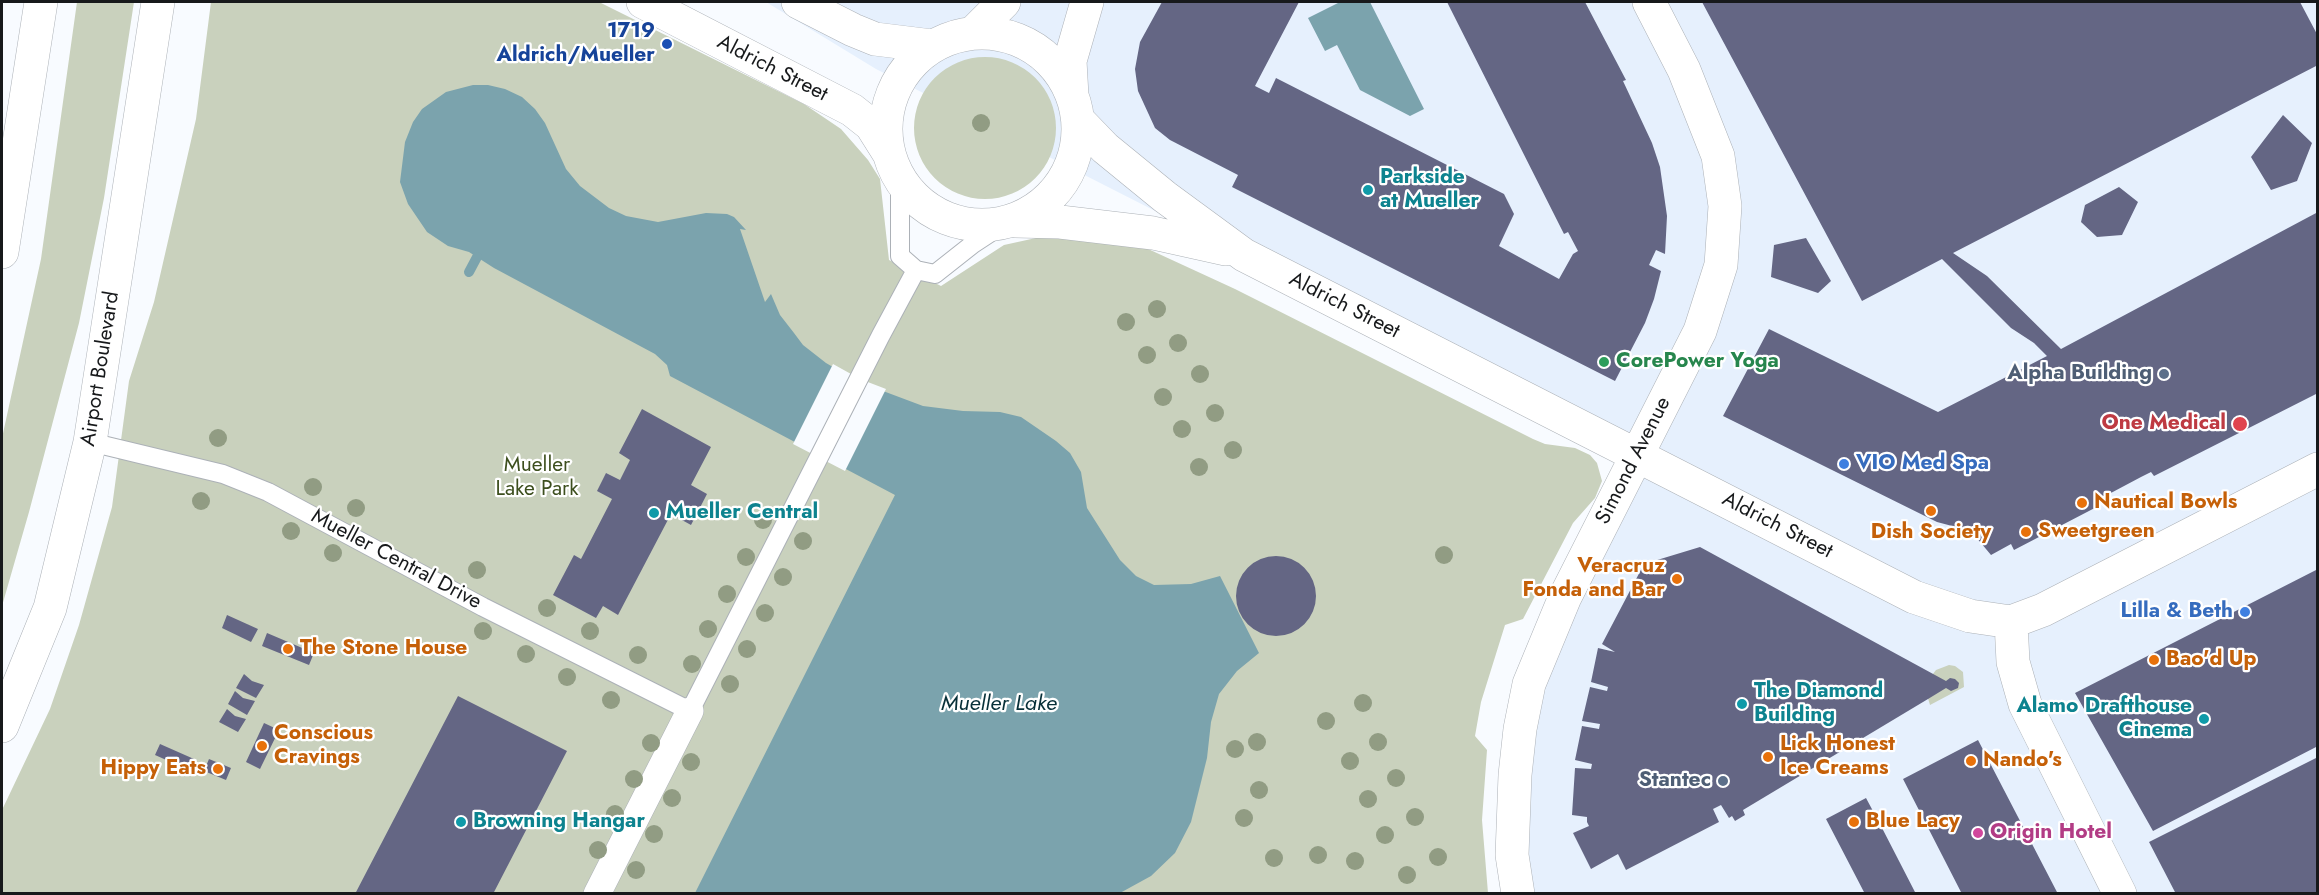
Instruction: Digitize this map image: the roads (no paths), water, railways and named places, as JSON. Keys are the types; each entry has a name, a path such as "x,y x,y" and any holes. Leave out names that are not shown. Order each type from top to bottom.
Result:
{"street":[{"path":"2,252 41,2"},
{"name":"Airport Boulevard","path":"2,726 50,608 90,442 158,2"},
{"name":"Aldrich Street","path":"643,2 852,110 871,125 894,167"},
{"path":"798,2 875,39 932,46"},
{"path":"973,33 1004,2"},
{"path":"1075,109 1063,77 1052,63 1035,49 1004,36 973,33 957,36 932,46 909,66 891,94 885,122 894,167 912,196 937,215 964,224 996,225 1009,222 1043,205 1063,182 1074,158 1078,140 1075,109 1070,61 1087,2"},
{"name":"Simond Avenue","path":"1518,894 1512,855 1515,775 1520,729 1529,684 1565,597 1700,332 1721,265 1725,206 1718,156 1684,70 1649,2"},
{"name":"Aldrich Street","path":"1075,109 1111,152 1165,197 1244,255 1914,597 1970,616 2011,622 2030,617 2318,469"},
{"name":"Aldrich Street","path":"1009,222 1060,222 1153,233 1205,243 1244,255"},
{"path":"2011,622 2013,662 2025,704 2120,894"},
{"path":"597,894 690,711"}],"lane":[{"path":"894,167 900,256 916,270 935,274 973,244 1009,222"},
{"path":"690,711 916,270"},
{"name":"Mueller Central Drive","path":"90,442 223,474 268,492 483,607 690,711"}],"water":[{"path":"1340,2 1370,2 1424,109 1410,116 1360,90 1337,45 1325,51 1308,18"},
{"name":"Mueller Lake","path":"473,85 488,85 505,89 522,97 545,123 566,169 580,186 609,208 626,216 658,222 706,213 727,214 734,217 746,230 740,229 765,302 771,294 780,315 803,345 826,363 859,382 923,406 963,411 1000,412 1021,417 1056,441 1070,453 1081,472 1087,508 1120,560 1136,576 1154,585 1191,584 1220,576 1259,653 1237,671 1219,694 1211,722 1207,758 1191,822 1175,853 1151,876 1120,893 695,893 895,495 670,376 667,365 655,354 494,268 469,252 448,246 427,232 408,204 400,182 405,142 413,122 422,109 446,92"}],"waterway":[{"path":"469,272 477,257"}],"place":[{"name":"1719 Aldrich/Mueller","path":"667,44"},
{"name":"Parkside at Mueller","path":"1368,190"},
{"name":"CorePower Yoga","path":"1604,362"},
{"name":"Alpha Building","path":"2164,374"},
{"name":"One Medical","path":"2240,424"},
{"name":"VIO Med Spa","path":"1844,464"},
{"name":"Nautical Bowls","path":"2082,503"},
{"name":"Dish Society","path":"1931,511"},
{"name":"Mueller Central","path":"654,513"},
{"name":"Sweetgreen","path":"2026,532"},
{"name":"Veracruz Fonda and Bar","path":"1677,579"},
{"name":"Lilla & Beth","path":"2245,612"},
{"name":"The Stone House","path":"288,649"},
{"name":"Bao'd Up","path":"2154,660"},
{"name":"The Diamond Building","path":"1742,704"},
{"name":"Alamo Drafthouse Cinema","path":"2204,719"},
{"name":"Conscious Cravings","path":"262,746"},
{"name":"Lick Honest Ice Creams","path":"1768,757"},
{"name":"Nando's","path":"1971,761"},
{"name":"Hippy Eats","path":"218,769"},
{"name":"Stantec","path":"1723,781"},
{"name":"Browning Hangar","path":"461,822"},
{"name":"Blue Lacy","path":"1854,822"},
{"name":"Origin Hotel","path":"1978,833"}],"park label":[{"name":"Mueller Lake Park","path":"537,478"}]}
